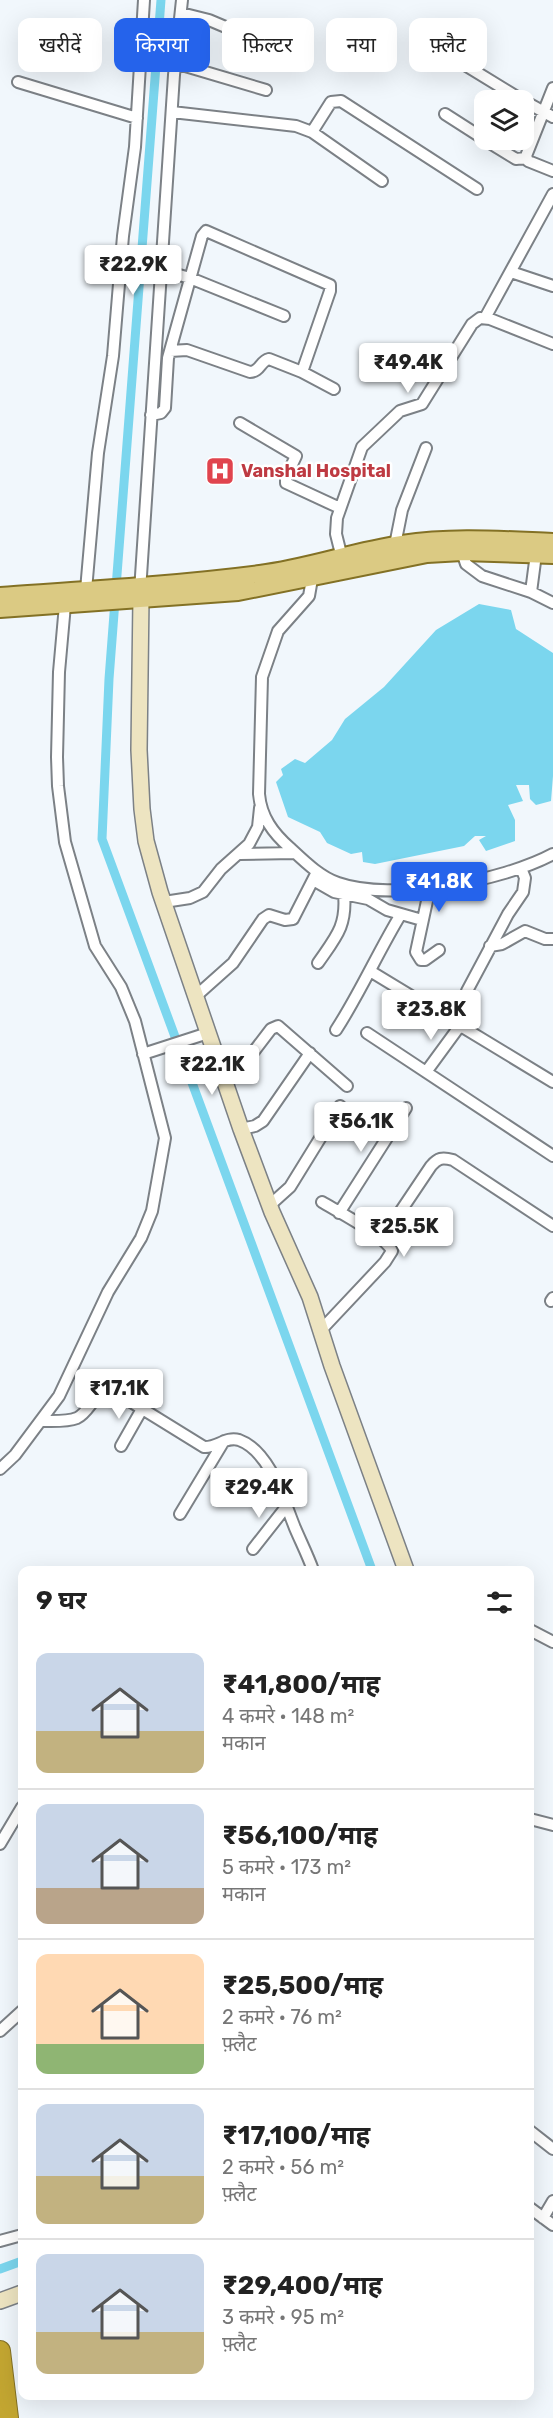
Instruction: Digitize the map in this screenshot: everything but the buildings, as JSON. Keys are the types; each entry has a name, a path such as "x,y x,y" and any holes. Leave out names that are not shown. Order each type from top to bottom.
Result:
{"highway":[{"path":"0,2351 8,2418"}],"main road":[{"path":"134,592 258,574 395,545 459,539 546,549"},
{"path":"0,596 238,592 312,579 398,558 462,552 546,549"},
{"path":"0,609 65,605 88,595"}],"street":[{"path":"88,595 98,453 114,345 123,236 133,167 144,0"},
{"path":"180,18 182,0"},
{"path":"181,13 222,26"},
{"path":"174,72 151,415 134,592 139,750 146,841 196,996 205,1034 270,1205 310,1297 332,1366 405,1566"},
{"path":"205,72 266,90"},
{"path":"476,72 505,90"},
{"path":"18,82 137,118"},
{"path":"526,158 548,115 553,88"},
{"path":"312,132 331,102 342,101 477,189"},
{"path":"534,107 548,115"},
{"path":"172,112 285,124 312,132 382,181"},
{"path":"445,114 474,132"},
{"path":"502,150 516,159 526,158 553,171"},
{"path":"485,318 553,194"},
{"path":"151,415 161,413 165,408 170,351 205,231 328,282 330,291 302,372"},
{"path":"161,270 190,278 284,316"},
{"path":"511,272 553,286"},
{"path":"342,558 336,534 340,508 359,454 367,441 400,411 422,404 472,324 485,318 553,344"},
{"path":"170,351 187,350 250,372 257,370 263,361 269,359 302,372 334,389"},
{"path":"240,423 296,456 285,479 286,483 340,508"},
{"path":"395,545 402,510 426,448"},
{"path":"531,592 546,549"},
{"path":"462,552 466,564 482,576 531,592 553,603"},
{"path":"164,902 190,898 203,892 221,869 240,854 255,835 260,808 258,783 262,677 278,631 309,596 312,579"},
{"path":"0,1469 15,1455 42,1421 66,1382 108,1292 141,1238 149,1220 165,1138 148,1053 126,997 100,957 90,932 61,819 58,746 59,672 65,605"},
{"path":"260,808 275,835 334,892 368,899 387,910 422,920"},
{"path":"240,854 294,853"},
{"path":"315,876 374,891 430,887 494,876 533,865 553,854"},
{"path":"467,991 508,914 523,892 525,878 521,868"},
{"path":"196,996 233,963 263,919 269,915 285,920 292,919 315,876"},
{"path":"430,887 416,952 417,957 425,960 439,950"},
{"path":"318,963 341,930 345,910 344,894"},
{"path":"336,1030 354,1002 401,914"},
{"path":"490,946 502,944 525,931 545,939 553,939"},
{"path":"370,971 553,1082"},
{"path":"223,1077 241,1067 275,1026 283,1029 347,1086"},
{"path":"426,1072 459,1027"},
{"path":"366,1033 553,1156"},
{"path":"148,1053 205,1034"},
{"path":"241,1129 255,1126 263,1121 310,1053"},
{"path":"270,1205 290,1187 340,1106"},
{"path":"339,1213 406,1108"},
{"path":"382,1239 431,1166 437,1159 444,1158 453,1160 553,1226"},
{"path":"321,1202 382,1239 391,1247 391,1254 321,1330"},
{"path":"42,1421 69,1420 80,1416 105,1390 115,1392 204,1447 211,1447 224,1441 240,1441 260,1457 273,1476 311,1566"},
{"path":"121,1446 142,1409"},
{"path":"180,1514 224,1441"},
{"path":"253,1549 286,1507"},
{"path":"534,1632 553,1642"},
{"path":"0,1844 18,1814"},
{"path":"534,1820 553,1825"},
{"path":"0,2031 18,2015"},
{"path":"534,2134 553,2149"},
{"path":"534,2211 548,2221 553,2201"},
{"path":"0,2241 18,2236"},
{"path":"0,2301 18,2295"}],"water":[{"path":"479,604 511,610 516,629 553,653 551,801 536,805 530,799 529,785 516,785 523,801 508,805 515,820 515,841 486,851 479,840 486,836 475,836 464,846 375,864 363,862 362,852 351,854 327,843 320,832 288,817 276,782 283,775 281,769 295,759 305,763 332,740 345,719 384,687 436,630"}],"waterway":[{"path":"161,0 109,679 102,839 371,1566"},
{"path":"0,2269 18,2262"}],"place":[{"name":"Vanshal Hospital","path":"220,471"}]}
